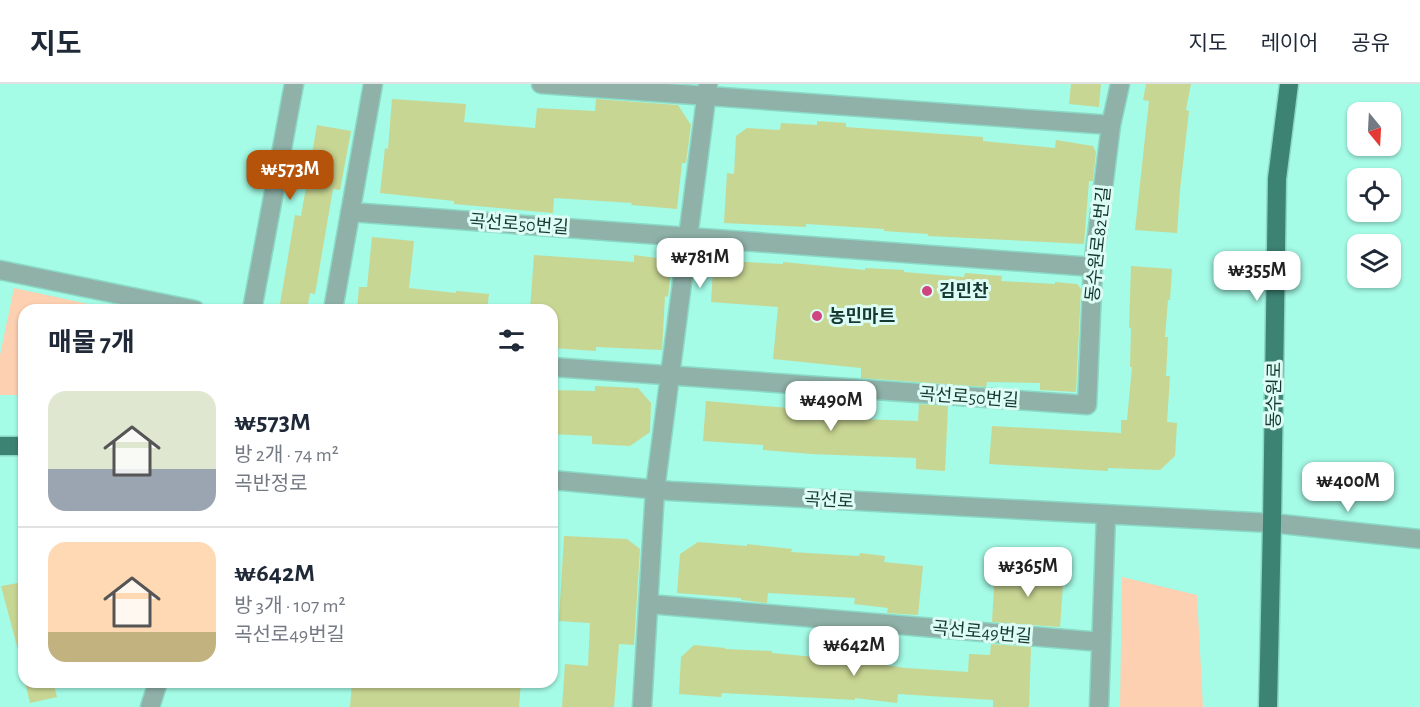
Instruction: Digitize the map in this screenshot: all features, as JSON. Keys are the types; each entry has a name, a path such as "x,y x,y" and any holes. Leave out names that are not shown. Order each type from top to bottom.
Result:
{"main road":[{"name":"동수원로","path":"1268,707 1277,178 1289,84"},
{"path":"0,446 18,446"}],"street":[{"path":"253,304 294,84"},
{"path":"334,304 373,84"},
{"path":"541,84 707,90 1111,124"},
{"name":"동수원로82번길","path":"1087,405 1094,267 1111,124 1120,84"},
{"path":"642,707 655,490 707,90"},
{"name":"곡선로50번길","path":"350,212 1094,267"},
{"path":"0,270 166,304"},
{"name":"곡선로50번길","path":"558,367 1087,405"},
{"name":"곡선로","path":"558,481 655,490 1272,524 1420,539"},
{"path":"1099,707 1106,514"},
{"name":"곡선로49번길","path":"649,604 1101,642"},
{"path":"150,707 156,688"}],"shaded area":[{"path":"14,288 88,304 18,304 18,395 0,395 0,355"},
{"path":"1122,577 1197,595 1203,707 1120,707"}],"building":[{"path":"1071,84 1101,84 1099,107 1069,104"},
{"path":"1146,84 1191,84 1186,110 1189,111 1177,233 1135,230 1149,101 1143,100"},
{"path":"392,99 466,104 464,122 535,128 537,108 595,111 596,99 678,105 691,125 686,163 682,163 677,209 631,205 632,203 554,198 553,213 454,204 454,201 380,193 385,148 388,149"},
{"path":"817,121 846,123 846,127 983,137 983,141 1055,148 1056,140 1093,146 1096,152 1093,181 1089,181 1084,244 928,236 928,234 884,231 884,229 806,224 806,227 724,223 727,173 734,174 736,136 747,128 780,130 781,123 817,125"},
{"path":"317,125 351,131 340,190 333,189 315,294 310,293 308,304 280,304 295,215 301,216"},
{"path":"372,237 414,241 409,288 489,294 488,304 358,304 359,287 367,287"},
{"path":"534,255 634,262 634,255 672,260 668,297 665,296 662,350 596,347 596,351 558,348 558,304 530,304"},
{"path":"727,261 783,264 783,262 865,270 865,268 904,270 904,272 964,277 965,273 1002,276 1001,281 1077,284 1081,289 1076,392 1040,390 1040,383 987,382 986,387 861,378 861,368 773,359 778,307 711,302 713,270"},
{"path":"1131,266 1172,269 1165,337 1168,337 1166,376 1170,376 1167,422 1177,423 1175,456 1160,470 1108,468 1108,471 989,464 992,426 1121,433 1121,420 1127,420 1132,367 1130,367 1131,328 1129,328"},
{"path":"595,386 638,388 651,403 650,432 630,446 592,444 592,436 558,434 558,390 595,391"},
{"path":"706,401 813,410 813,408 857,410 857,419 918,421 919,404 948,406 945,471 916,469 916,458 811,454 763,450 763,445 703,441"},
{"path":"564,536 627,539 640,549 634,645 619,644 614,707 562,707 565,664 588,666 590,623 559,621"},
{"path":"698,542 747,546 747,544 792,549 791,552 859,556 860,553 885,556 884,562 923,566 918,615 887,613 888,608 854,604 855,598 768,593 767,603 741,600 741,598 677,593 680,554"},
{"path":"995,570 1039,574 1039,570 1064,571 1060,627 992,622"},
{"path":"18,583 18,650 1,586"},
{"path":"991,644 1031,647 1029,707 993,707 993,700 898,694 897,703 855,698 855,700 722,693 721,697 679,694 681,657 694,645 772,651 772,653 906,668 968,672 969,654 990,655"},
{"path":"26,688 55,688 57,697 30,703"},
{"path":"352,688 521,688 519,707 350,707"}],"place":[{"name":"김민찬","path":"927,291"},
{"name":"농민마트","path":"817,316"}]}
